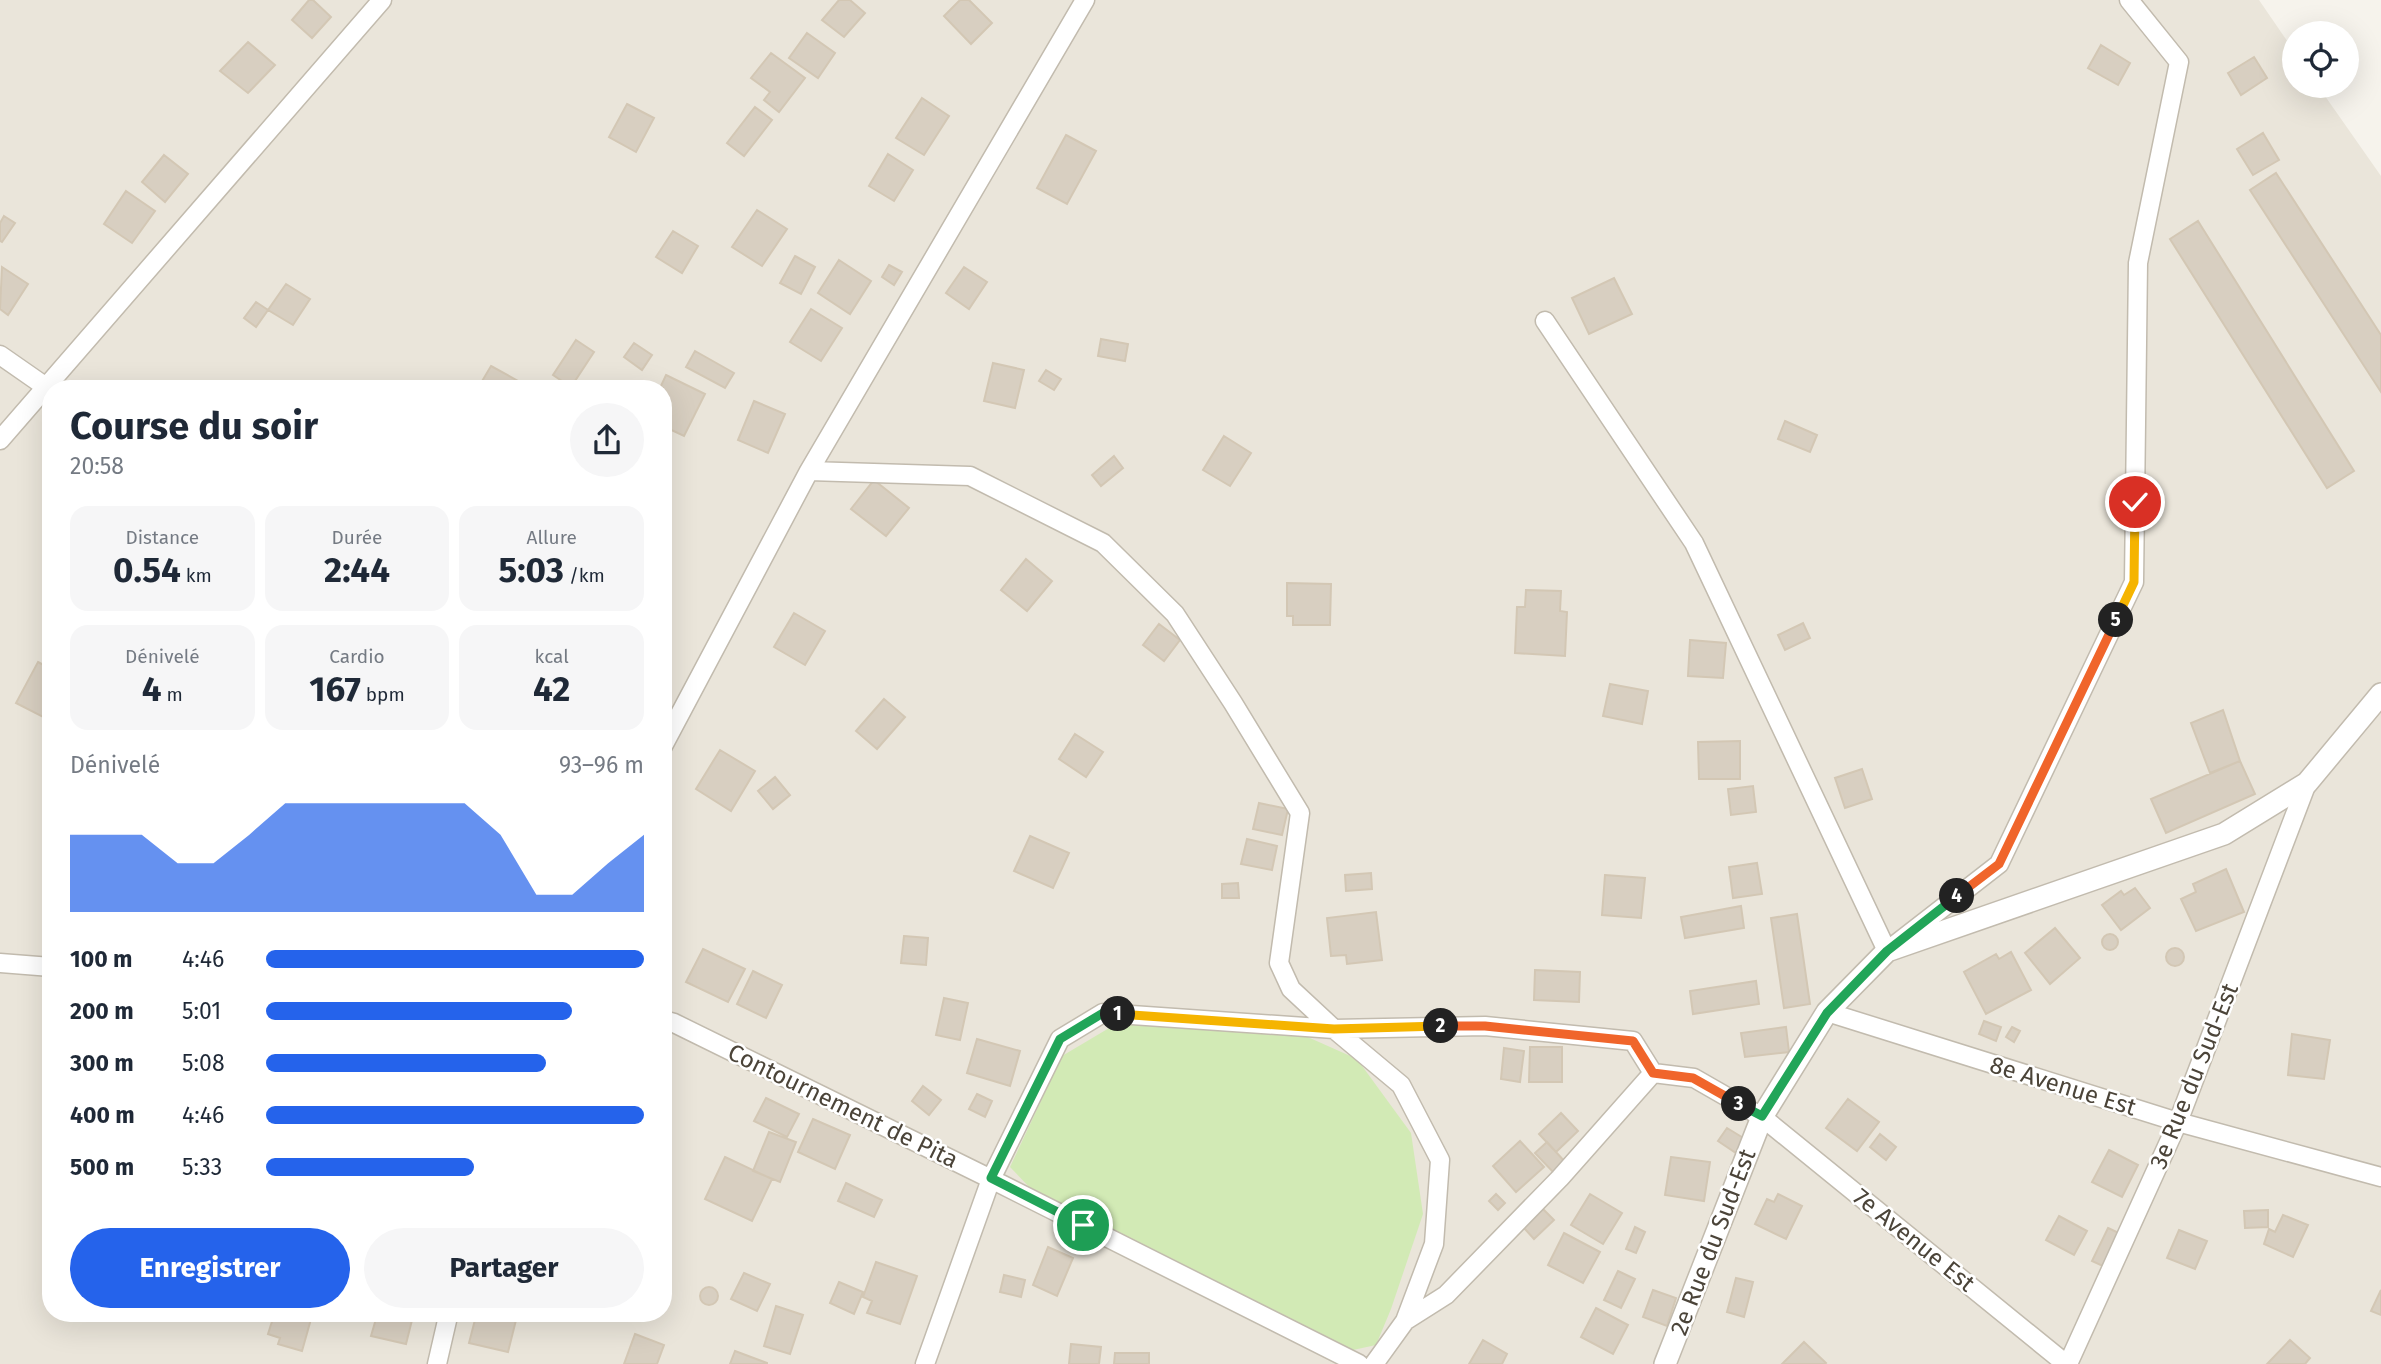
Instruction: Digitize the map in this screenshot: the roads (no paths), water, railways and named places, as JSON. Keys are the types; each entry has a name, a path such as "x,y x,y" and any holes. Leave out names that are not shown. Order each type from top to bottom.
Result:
{"street":[{"path":"52,380 382,0"},
{"path":"672,729 809,471 1085,0"},
{"path":"1887,951 1999,864 2134,582 2138,262 2179,62 2129,0"},
{"path":"1545,321 1694,543 1887,951"},
{"path":"0,355 42,384"},
{"path":"0,440 42,392"},
{"path":"809,471 970,476 1103,543 1175,614 1300,813 1279,963 1292,989 1334,1029 1401,1085 1440,1160 1434,1244 1405,1321 1374,1364"},
{"path":"1887,951 2224,834 2307,783 2381,694"},
{"name":"3e Rue du Sud-Est","path":"2067,1364 2178,1122 2307,783"},
{"name":"2e Rue du Sud-Est","path":"1665,1364 1762,1116 1827,1013 1887,951"},
{"path":"0,963 42,966"},
{"path":"925,1364 991,1178 1060,1039 1103,1013 1334,1029 1485,1026 1633,1041 1653,1073 1560,1178 1446,1295 1405,1321"},
{"name":"8e Avenue Est","path":"1827,1013 2178,1122 2381,1177"},
{"name":"Contournement de Pita","path":"672,1022 991,1178 1359,1364"},
{"name":"7e Avenue Est","path":"1653,1073 1693,1078 1762,1116 2067,1364"},
{"path":"437,1364 447,1322"}]}
